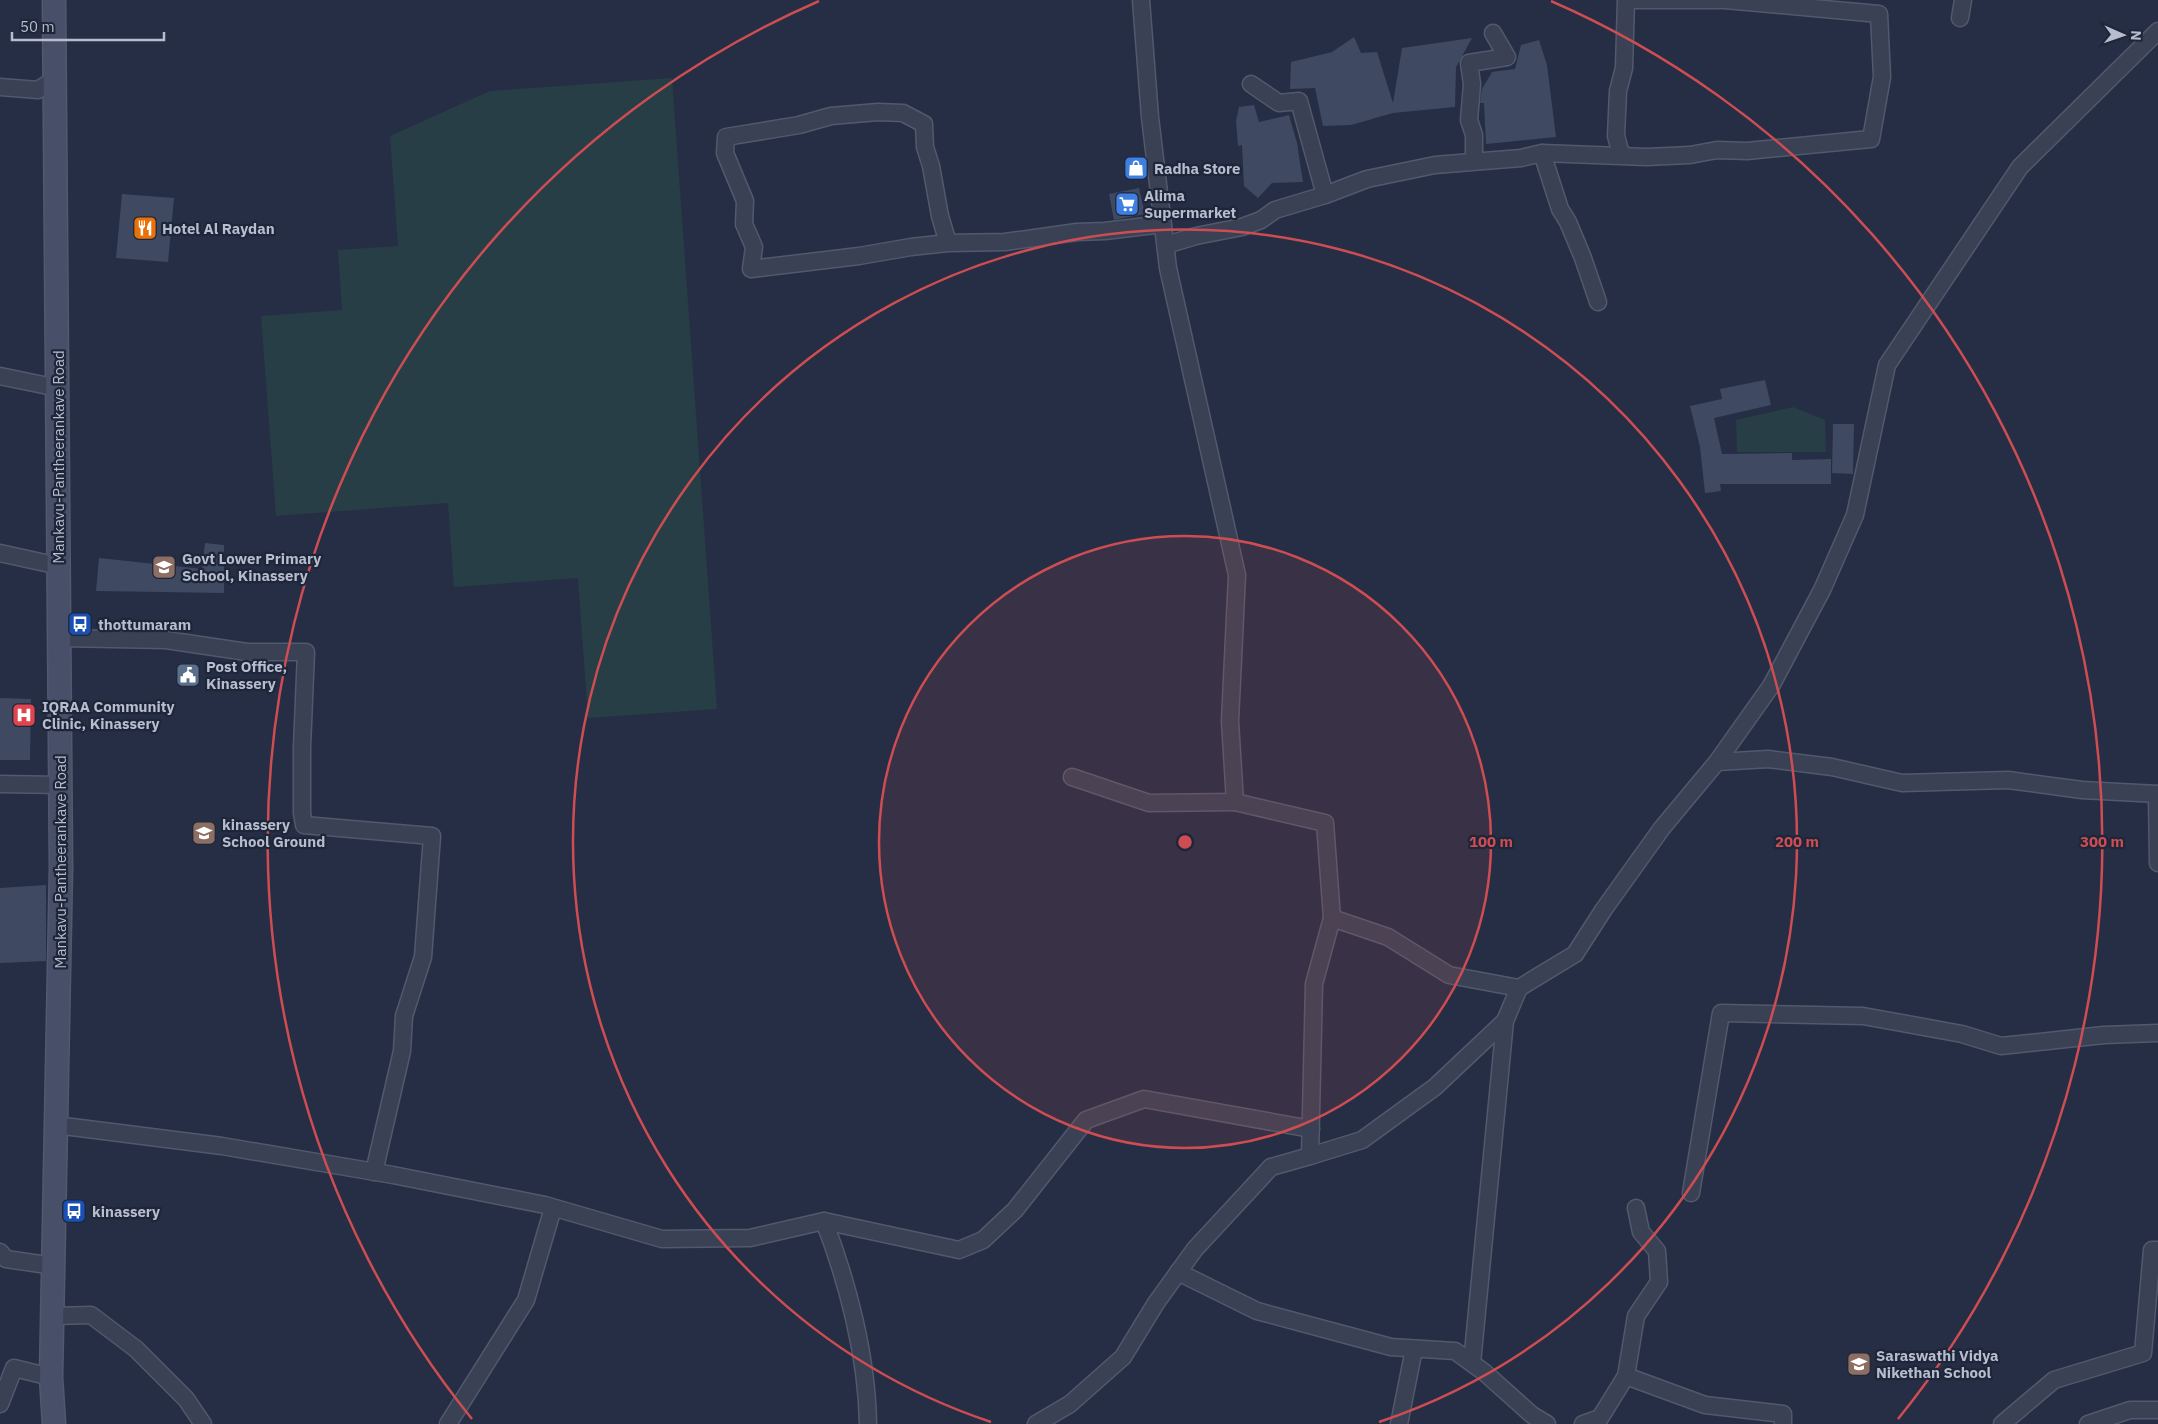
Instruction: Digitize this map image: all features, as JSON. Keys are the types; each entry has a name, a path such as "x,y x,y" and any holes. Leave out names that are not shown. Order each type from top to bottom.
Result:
{"main road":[{"name":"Mankavu-Pantheerankave Road","path":"54,0 62,868 51,1377 54,1424"}],"street":[{"path":"1141,0 1150,116 1168,268 1237,575 1230,721 1235,802"},
{"path":"1166,245 1202,234 1242,227 1260,220 1275,210 1325,196 1367,179 1435,165 1521,158 1542,153 1646,156 1690,155 1717,150 1747,151 1870,139 1882,77 1879,14 1723,0 1626,0 1624,68 1618,91 1616,128 1621,154"},
{"path":"1960,18 1963,0"},
{"path":"1472,1363 1505,1021 1519,988 1575,954 1604,908 1662,828 1717,762 1771,686 1822,590 1855,515 1887,366 2020,167 2158,31"},
{"path":"1474,161 1474,134 1469,120 1472,84 1469,62 1506,57 1493,33"},
{"path":"0,87 38,90 55,79"},
{"path":"1251,84 1279,103 1298,101 1325,196"},
{"path":"948,244 925,147 924,124 903,113 878,112 831,116 799,125 726,137 725,153 745,201 744,224 754,247 751,269 948,244 1005,242 1077,232 1105,231 1163,224"},
{"path":"1542,153 1560,209 1584,258 1598,302"},
{"path":"0,376 58,388"},
{"path":"0,553 59,566"},
{"path":"60,638 166,640 247,652 306,652 302,747 302,813 304,825 432,836 422,957 404,1016 402,1051 374,1172"},
{"path":"1717,762 1768,758 1832,767 1902,783 2008,780 2082,790 2157,794 2158,863"},
{"path":"1072,777 1150,803 1235,802 1325,823 1332,918 1314,984 1310,1156"},
{"path":"0,784 61,785"},
{"path":"1332,918 1388,937 1449,975 1519,988"},
{"path":"1691,1193 1721,1013 1863,1016 1962,1034 2001,1046 2104,1035 2158,1033"},
{"path":"1036,1424 1070,1404 1123,1358 1194,1249 1271,1167 1362,1140 1435,1087 1505,1021"},
{"path":"56,1126 222,1146 374,1172 553,1208 662,1239 750,1238 824,1221 959,1250 983,1240 1016,1210 1086,1120 1144,1099 1311,1130"},
{"path":"448,1424 526,1300 553,1208"},
{"path":"1583,1424 1600,1418 1626,1376 1636,1316 1659,1282 1657,1252 1641,1232 1636,1208"},
{"path":"824,1221 835,1250 863,1360 868,1424"},
{"path":"2002,1424 2054,1380 2143,1353 2152,1250 2158,1250"},
{"path":"0,1252 6,1259 54,1266"},
{"path":"1178,1272 1257,1311 1391,1348 1455,1351 1472,1363 1532,1415 1547,1424"},
{"path":"53,1316 90,1315 136,1349 186,1399 203,1424"},
{"path":"1399,1424 1414,1349"},
{"path":"0,1404 14,1368 51,1377"},
{"path":"1626,1376 1705,1404 1783,1414 1783,1424"},
{"path":"2088,1424 2130,1410 2158,1410"}],"shaded area":[{"path":"672,78 717,709 588,718 578,578 454,587 448,503 276,516 261,316 342,310 338,250 398,246 390,136 490,91"},
{"path":"1793,407 1825,420 1826,452 1737,452 1736,420"}],"building":[{"path":"1354,37 1361,53 1377,52 1393,103 1402,48 1472,38 1456,67 1455,107 1393,113 1351,125 1323,126 1315,88 1290,89 1291,62 1332,52"},
{"path":"1539,40 1547,65 1556,137 1486,144 1484,103 1480,103 1482,89 1492,72 1515,69 1521,45"},
{"path":"1254,105 1259,122 1289,115 1297,143 1303,182 1272,183 1258,198 1244,186 1242,145 1238,146 1236,121 1239,107"},
{"name":"Alima Supermarket","path":"1139,188 1145,214 1114,220 1109,194"},
{"name":"Hotel Al Raydan","path":"122,194 174,198 168,262 116,258"},
{"path":"1765,380 1771,405 1714,418 1722,454 1792,453 1792,460 1831,459 1831,484 1720,484 1721,491 1705,493 1700,447 1690,406 1722,399 1720,389"},
{"path":"1833,424 1854,424 1853,474 1832,473"},
{"path":"205,543 224,545 224,593 96,591 99,558 202,569"},
{"path":"0,698 31,699 30,760 0,760"},
{"path":"46,885 46,961 0,963 0,888"}],"place":[{"name":"Radha Store","path":"1136,168"},
{"name":"Alima Supermarket","path":"1127,204"},
{"name":"Hotel Al Raydan","path":"145,228"},
{"name":"Govt Lower Primary School, Kinassery","path":"164,567"},
{"name":"thottumaram","path":"80,624"},
{"name":"Post Office, Kinassery","path":"188,675"},
{"name":"IQRAA Community Clinic, Kinassery","path":"24,715"},
{"name":"kinassery School Ground","path":"204,833"},
{"name":"kinassery","path":"74,1211"},
{"name":"Saraswathi Vidya Nikethan School","path":"1859,1364"}]}
